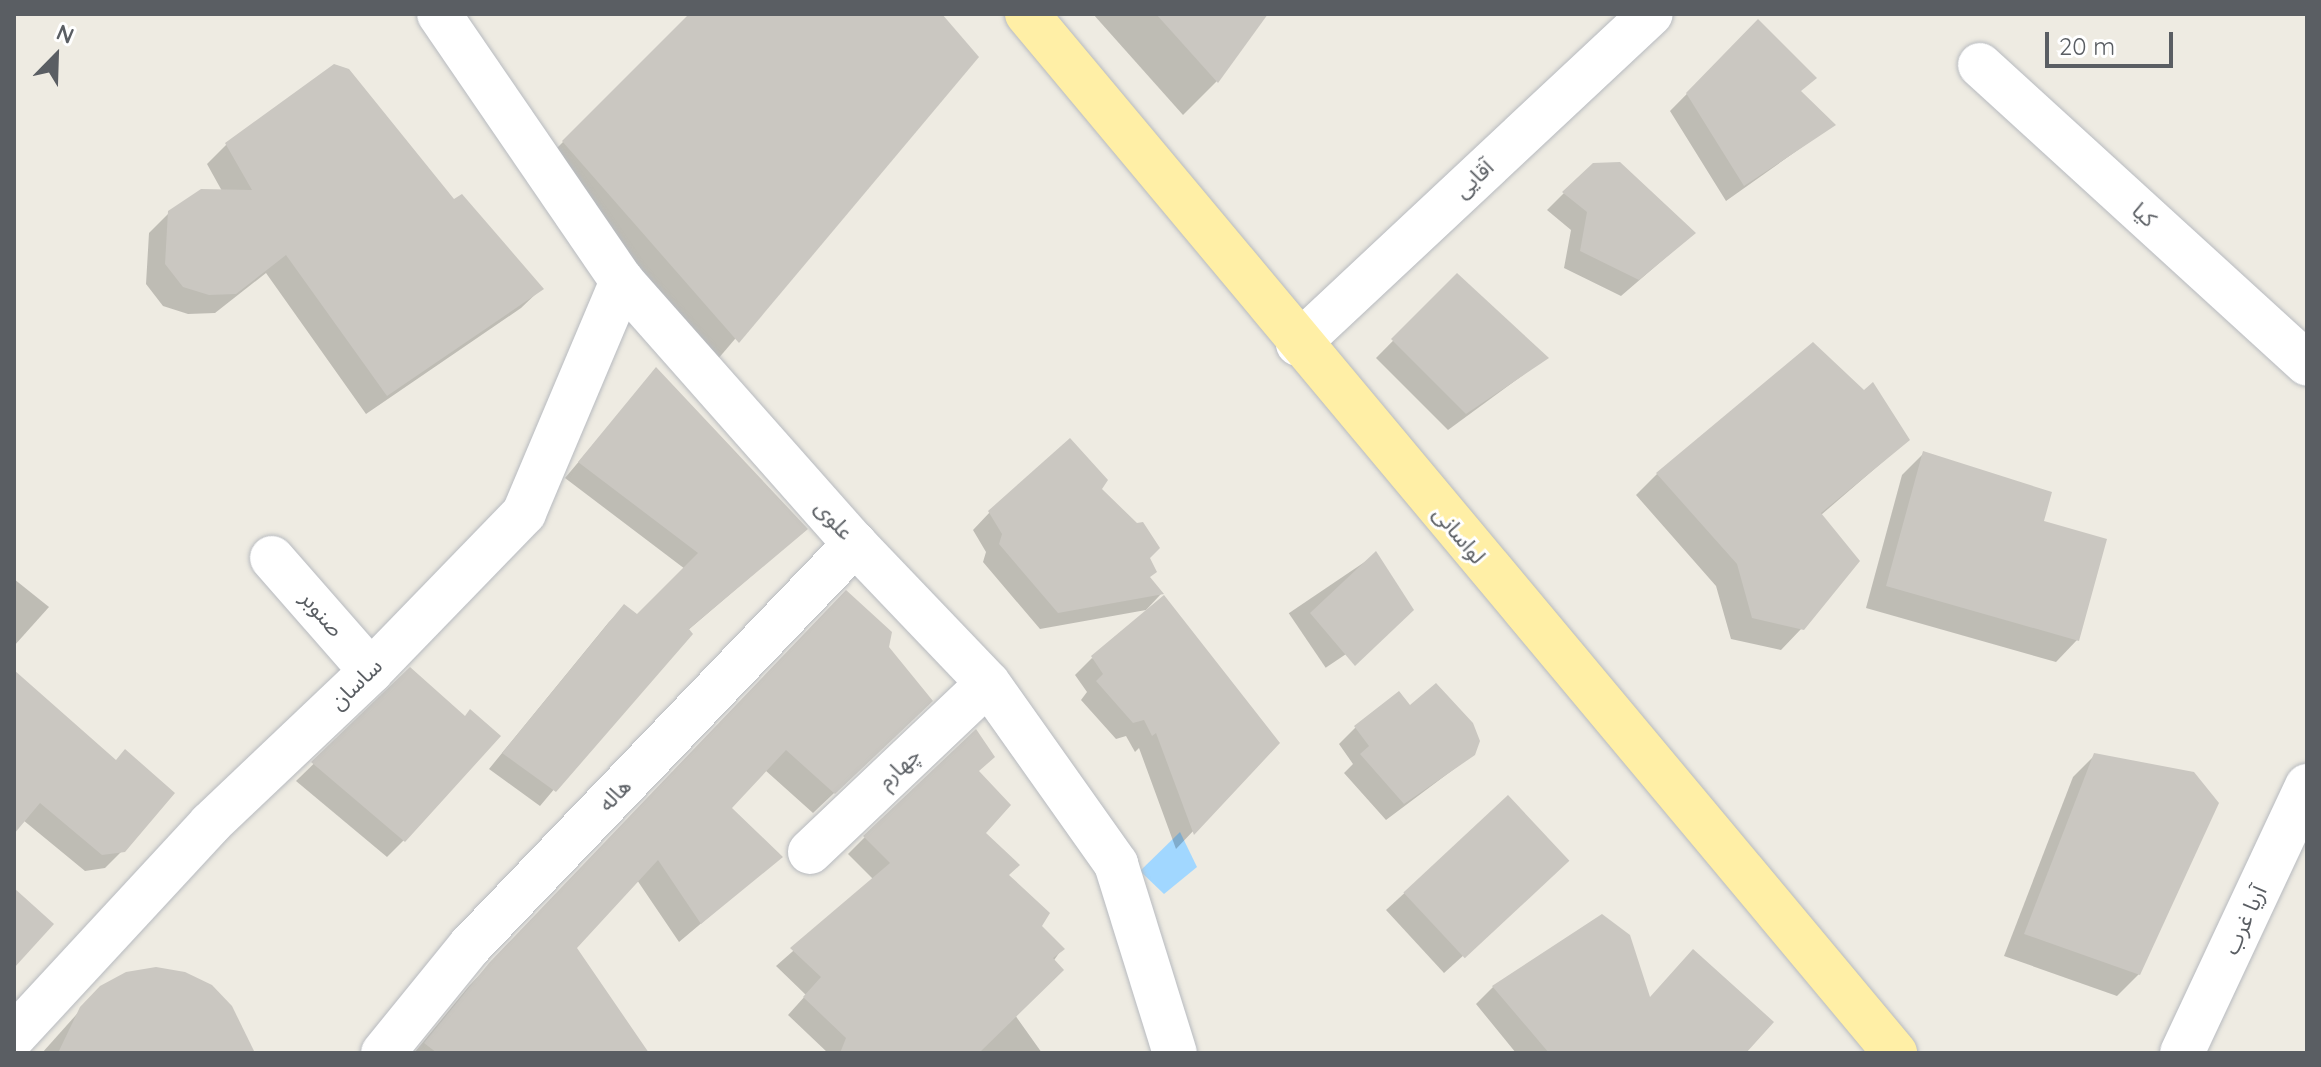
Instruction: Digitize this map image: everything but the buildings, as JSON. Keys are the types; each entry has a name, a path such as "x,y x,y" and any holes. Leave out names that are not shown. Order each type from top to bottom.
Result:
{"main road":[{"name":"لواسانی","path":"1027,14 1298,344 1895,1053"}],"street":[{"name":"علوی","path":"439,14 622,281 855,544 988,683 1116,864 1175,1053"},
{"name":"آقایی","path":"1298,344 1651,14"},
{"name":"کیا","path":"1980,65 2307,364"},
{"name":"ساسان","path":"14,1036 210,824 371,671 524,513 622,281"},
{"name":"هاله","path":"383,1053 470,946 855,544"},
{"name":"صنوبر","path":"272,558 371,671"},
{"name":"چهارم","path":"810,852 988,683"},
{"name":"آریا غرب","path":"2182,1053 2307,786"}],"water":[{"path":"1180,832 1197,867 1164,894 1140,871"}]}
